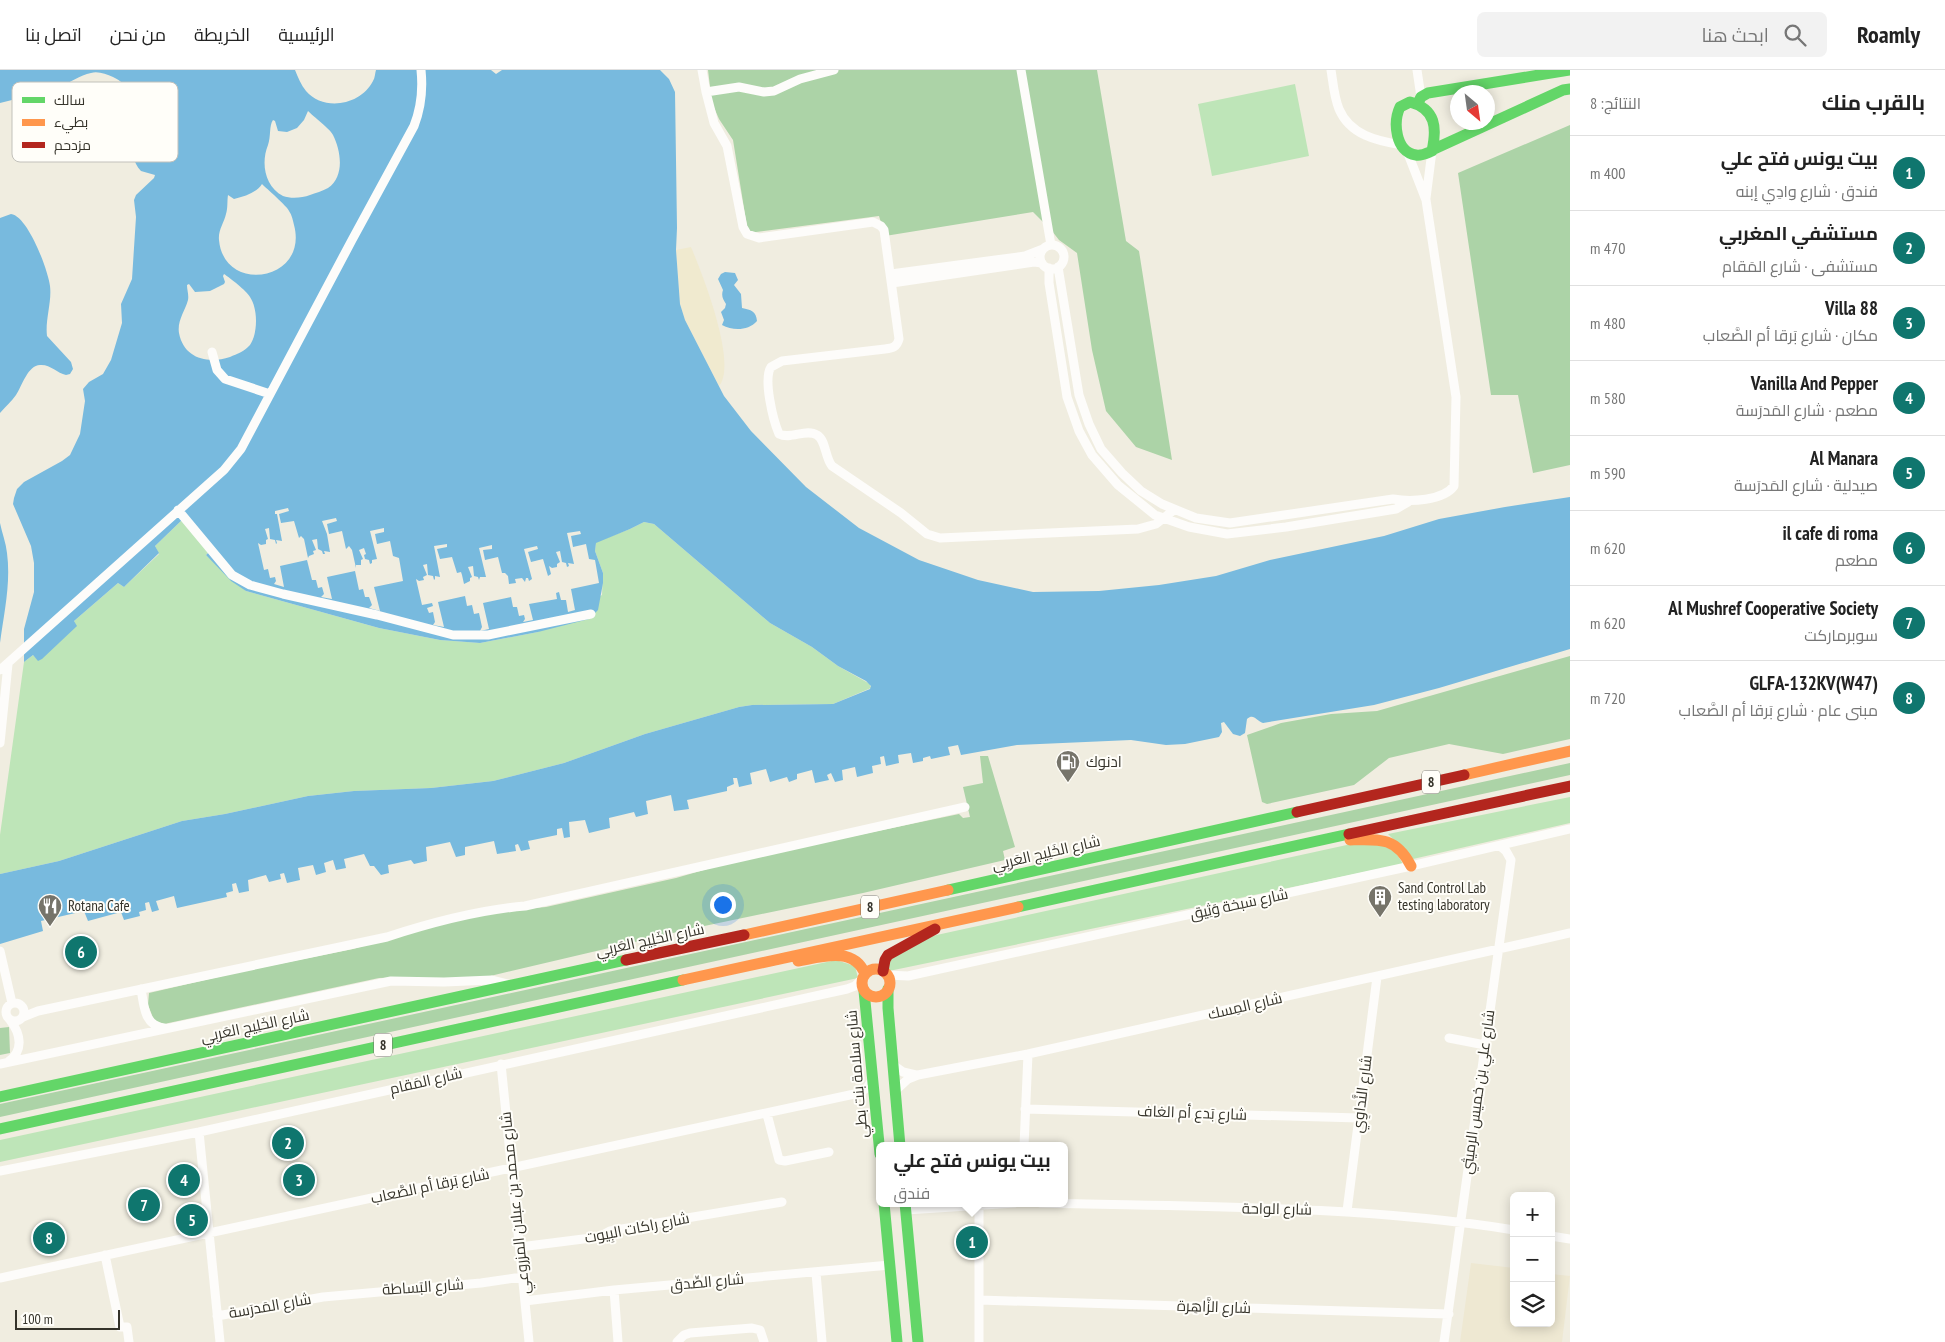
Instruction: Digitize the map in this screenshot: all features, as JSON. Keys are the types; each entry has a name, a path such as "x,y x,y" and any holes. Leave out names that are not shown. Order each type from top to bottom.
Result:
{"main road":[{"path":"1570,70 1428,93 1420,100 1404,104 1400,107 1396,117 1397,132 1404,148 1410,154 1420,155 1570,88"},
{"path":"1420,100 1435,126 1436,136 1432,150"},
{"name":"شارع الخَلِيج العَربِي","path":"0,1097 963,887 1570,750"},
{"name":"8","path":"0,1129 1570,786"},
{"path":"1311,842 1384,840 1399,846 1411,866"},
{"path":"900,1142 885,960 893,952 945,922"},
{"path":"766,961 782,963 848,957 857,961 870,996 884,995 887,981"},
{"path":"864,984 877,970 887,981"},
{"name":"شارع سلامة بنت بطي","path":"864,984 879,1142"},
{"path":"868,1025 875,1016 885,1018 890,1024"},
{"path":"884,1207 897,1342"},
{"path":"905,1207 918,1342"}],"street":[{"path":"0,744 3,689 7,664 233,460 242,449 414,126 418,117 423,87 421,70"},
{"path":"702,70 714,123 727,146 743,227 747,234 759,238 876,222 884,230 899,339 894,347 782,361 771,367 767,377 775,425 779,434 788,436 811,433 819,436 823,442 828,461 832,466 927,534 940,538 1138,529 1156,524 1174,510"},
{"path":"706,92 739,87 764,92 774,91 800,79 834,70"},
{"path":"1021,70 1047,247 1040,258 1050,266 1079,395 1089,424 1101,449 1122,473 1141,491 1174,510 1196,518 1230,523 1393,499 1408,502"},
{"path":"1050,266 1049,282 1067,397 1079,431 1092,455 1118,485 1155,515 1189,527 1227,534 1286,527 1396,509 1408,502 1450,492 1454,486 1456,397 1426,200 1404,148 1378,141 1362,134 1350,124 1339,109 1331,70"},
{"path":"1417,70 1420,100"},
{"path":"1426,200 1432,150"},
{"path":"1047,247 1060,247 1064,255 1064,260 1050,266 1034,262 892,279 1025,256 1047,247"},
{"path":"213,354 217,370 225,379 270,394"},
{"path":"178,510 232,575 250,585 283,594 377,615 452,636 488,635 591,614"},
{"path":"6,1015 18,1021 38,1011 304,956 387,937 430,923 482,911 525,906 965,807"},
{"name":"شارع سَبخة وَثِيق","path":"887,981 1411,866 1570,829"},
{"name":"شارع علي بن خميس الرميثي","path":"1444,1342 1511,860 1506,851 1500,846"},
{"name":"شارع المِسك","path":"895,1091 903,1082 918,1075 1028,1054 1570,933"},
{"path":"0,950 5,973 6,1015 26,1050 35,1057"},
{"name":"شارع النَّداوِي","path":"1347,1211 1378,976"},
{"path":"4,1063 390,981 444,982 492,980 512,986"},
{"name":"شارع المَقام","path":"0,1172 199,1132 864,984"},
{"path":"133,1035 143,1024 145,1012 141,989"},
{"path":"6,1015 19,1003 38,1011"},
{"path":"4,1063 16,1054 25,1011 23,1006"},
{"path":"145,1012 154,1026 166,1029"},
{"path":"1449,1038 1485,1045"},
{"path":"1024,1142 1028,1054"},
{"name":"شارع محمد بن عبلان المزروعي","path":"501,1064 529,1342"},
{"name":"شارع المِسك","path":"893,1066 906,1074 918,1075"},
{"path":"872,1080 867,1088 859,1093 874,1101"},
{"name":"شارع بَرقا أم الصَّعاب","path":"0,1278 859,1093"},
{"name":"شارع بَدع أم الغاف","path":"1025,1109 1359,1118"},
{"path":"767,1114 776,1156 779,1160 785,1161 829,1152"},
{"name":"شارع المَدرَسة","path":"199,1132 220,1342"},
{"name":"شارع راكات البِيوت","path":"520,1247 599,1237 610,1231 782,1202"},
{"name":"شارع الواحة","path":"1068,1204 1347,1211 1461,1221 1510,1229"},
{"path":"979,1207 979,1342"},
{"path":"1555,1237 1570,1239"},
{"path":"106,1255 120,1327 127,1327 129,1342"},
{"name":"شارع الصِّدق","path":"525,1301 614,1290 890,1265"},
{"path":"816,1273 822,1342"},
{"name":"شارع البَساطة","path":"323,1296 481,1283 522,1277"},
{"path":"614,1290 618,1342"},
{"name":"شارع المَدرَسة","path":"217,1316 323,1296"},
{"name":"شارع الزَّاهِرة","path":"979,1300 1449,1314"},
{"path":"677,1342 684,1335 690,1333 752,1328 760,1330 764,1342"}],"shaded area":[{"path":"1471,1263 1510,1268 1510,1327 1555,1327 1555,1274 1570,1276 1562,1342 1460,1342"}],"green space":[{"path":"708,70 1097,70 1126,241 1139,251 1172,460 1136,447 1106,411 1092,350 1077,253 1059,240 1033,212 885,236 879,216 748,233 733,140 719,119 712,103"},
{"path":"1295,84 1309,156 1212,176 1198,104"},
{"path":"1570,125 1570,465 1533,473 1518,395 1491,395 1458,173"},
{"path":"182,520 210,550 206,555 246,591 379,628 440,640 480,643 538,632 602,595 603,573 595,551 596,542 644,522 654,524 770,623 870,684 871,688 833,704 752,705 739,707 645,734 564,763 493,781 431,788 354,791 308,796 225,814 182,821 59,861 0,874 0,835 24,662 33,655 38,660 42,658 76,626 74,621 118,583 124,587 159,554 155,546"},
{"path":"1570,656 1570,739 1503,754 1449,744 1389,758 1354,785 1267,804 1262,802 1247,735 1281,723 1331,714 1377,711"},
{"path":"980,756 988,756 1015,847 1003,851 1005,860 863,893 690,929 486,977 455,981 410,977 379,978 164,1024 154,1020 148,1005 149,993 353,949 416,930 493,912 546,907 676,878 735,861 959,814 963,818 970,817 963,787 983,783"},
{"path":"1570,763 1570,775 0,1117 0,1104"},
{"path":"1570,797 1570,823 1413,859 1388,834"},
{"path":"1365,841 1393,848 1403,864 889,971 887,961 932,936"},
{"path":"836,960 855,966 858,978 0,1162 0,1140"},
{"path":"9,1027 10,1053 0,1055 0,1028"}],"sand":[{"path":"691,247 710,297 721,339 724,375 719,386 685,320 680,304 676,250"}],"water":[{"path":"0,70 295,70 301,84 314,98 322,102 342,103 360,96 373,81 376,70 491,70 496,74 502,70 660,70 669,79 675,92 676,250 680,304 685,320 724,396 751,431 806,487 859,528 919,560 978,580 1033,592 1099,591 1159,585 1216,576 1270,560 1384,536 1439,519 1570,497 1570,649 1439,688 1374,705 1263,723 1249,717 1245,733 1240,736 1233,734 1224,722 1221,723 1222,732 1219,737 1185,744 1166,745 1131,740 1017,745 961,755 958,745 948,747 950,755 931,759 930,756 923,758 923,761 913,763 911,753 898,755 899,763 886,766 884,756 880,757 881,764 872,766 873,773 857,777 855,767 842,770 843,780 835,782 831,773 827,775 829,780 815,783 812,770 797,774 797,779 789,782 787,777 770,782 766,769 750,773 752,784 739,787 737,778 733,778 734,784 727,787 727,791 687,800 689,809 674,811 671,795 646,801 648,814 636,817 634,812 609,818 610,828 589,833 585,820 569,822 570,837 564,838 562,828 557,829 557,835 528,841 530,849 521,851 518,844 515,845 516,851 497,854 494,841 465,847 465,855 456,857 450,842 426,847 427,861 414,864 411,860 388,865 389,873 381,875 374,866 370,866 364,854 344,859 346,868 336,870 333,860 324,863 326,872 316,875 313,865 298,868 300,880 287,883 284,873 280,874 281,879 269,882 266,875 248,880 249,891 239,893 236,883 232,884 233,891 226,893 227,897 177,908 174,896 156,901 159,910 152,912 149,902 145,903 146,910 139,912 140,916 124,920 121,912 88,921 84,911 41,921 43,931 0,944 0,874 59,861 182,821 225,814 308,796 354,791 431,788 493,781 564,763 645,734 739,707 752,705 833,704 870,689 871,686 866,681 838,666 812,647 770,623 654,524 644,522 596,543 595,551 603,573 603,583 598,610 589,619 538,632 480,643 440,640 379,628 246,591 231,581 206,555 210,551 182,520 155,546 159,553 124,587 118,583 74,621 77,626 42,659 38,661 33,655 24,662 24,629 34,592 34,563 31,546 13,504 14,498 17,489 24,482 70,455 80,434 85,401 83,389 89,382 103,374 111,360 122,323 121,304 132,279 136,217 134,200 136,195 155,175 141,171 135,162 178,162 178,82 120,82 113,77 94,72 69,82 12,82 12,100 0,103","holes":["308,111 333,135 338,148 340,163 337,177 333,183 326,189 304,197 286,197 277,192 268,180 265,166 273,120 278,131 287,132 297,128 304,120","262,184 290,213 294,225 295,244 289,259 278,269 264,274 249,274 235,269 224,257 219,236 227,212 228,195 234,199 243,197","224,274 246,291 253,302 256,314 255,334 246,349 230,357 213,360 198,357 186,349 179,333 180,320 188,300 187,285 189,284 195,292 210,291 224,284"]},
{"path":"11,214 24,224 30,233 48,278 50,298 47,336 71,362 73,369 70,374 66,375 44,365 32,368 14,397 0,413 0,218"},
{"path":"725,272 735,273 738,280 734,285 741,294 742,308 750,310 756,315 757,321 749,327 736,329 722,325 724,320 721,312 726,304 718,279"},
{"path":"0,523 6,549 8,576 0,643"}],"pier":[{"path":"288,508 289,511 279,514 281,523 294,521 299,538 301,536 304,539 308,558 316,550 312,540 317,539 318,549 323,554 325,554 324,551 330,552 327,534 322,521 336,518 337,521 327,524 329,534 342,531 346,549 349,546 352,550 356,568 356,565 361,565 361,560 363,559 359,550 364,548 365,559 369,560 370,564 372,560 377,559 370,531 384,528 384,532 375,534 377,544 390,541 393,556 399,558 403,581 374,587 380,611 369,608 372,605 369,597 365,597 363,589 359,590 355,571 327,577 332,599 321,597 324,594 322,587 318,588 316,580 312,580 307,560 280,566 284,587 274,584 276,581 275,577 270,578 268,569 264,570 258,543 261,545 266,544 268,539 265,529 269,528 270,539 275,540 276,544 276,540 282,541 275,511"},
{"path":"580,531 581,534 571,536 573,547 586,544 589,559 595,560 599,583 571,589 575,610 568,612 566,600 561,600 559,592 556,593 557,599 529,604 533,620 523,622 525,619 524,615 519,616 517,607 513,607 511,597 483,603 489,629 480,631 482,627 479,613 474,614 472,605 467,606 465,596 438,602 444,627 433,625 435,622 433,612 429,613 427,608 433,606 432,603 422,605 416,579 419,581 424,580 423,577 427,575 423,565 427,564 428,575 433,576 434,580 435,576 440,577 434,546 447,544 447,547 437,549 440,559 452,557 457,573 461,572 464,584 470,581 472,577 468,567 473,566 474,576 478,577 479,580 480,577 486,577 479,548 492,545 492,549 483,550 485,560 498,557 502,573 508,576 509,584 516,583 515,579 522,578 525,582 526,578 529,581 532,579 524,549 537,546 538,549 528,552 531,562 543,559 548,576 551,574 549,566 552,568 557,567 557,564 560,562 556,552 560,551 562,562 566,563 567,567 569,566 568,563 574,564 567,533"}],"traffic: fast":[{"path":"1418,103 1421,97 1428,93 1570,70"},
{"path":"1432,150 1563,90 1570,89"},
{"path":"1410,102 1425,109 1433,120 1432,151 1422,155 1409,153 1404,148 1396,128 1400,107 1410,102"},
{"path":"948,890 1297,812"},
{"path":"1018,907 1349,834"},
{"path":"0,1097 626,960"},
{"path":"0,1129 683,980"},
{"path":"888,989 900,1142"},
{"path":"864,991 879,1142"},
{"path":"884,1207 897,1342"},
{"path":"905,1207 918,1342"}],"traffic: slow":[{"path":"1464,775 1570,751"},
{"path":"1350,840 1379,840 1386,842 1399,850 1411,866"},
{"path":"744,935 948,890"},
{"path":"683,980 1018,907"},
{"path":"798,961 826,956 845,957 860,965 865,974"},
{"path":"876,969 886,973 890,983 886,993 876,997 866,993 862,983 866,973 876,969"}],"traffic: jam":[{"path":"1297,812 1464,775"},
{"path":"1349,834 1570,786"},
{"path":"883,971 888,955 935,929"},
{"path":"626,960 744,935"}],"place":[{"name":"ادنوك","path":"1068,783"},
{"name":"Sand Control Lab testing laboratory","path":"1380,918"},
{"name":"Rotana Cafe","path":"50,927"},
{"name":"il cafe di roma","path":"81,952"},
{"name":"مستشفي المغربي","path":"288,1143"},
{"name":"Vanilla And Pepper","path":"184,1180"},
{"name":"Villa 88","path":"299,1180"},
{"name":"Al Mushref Cooperative Society","path":"144,1205"},
{"name":"Al Manara","path":"192,1220"},
{"name":"GLFA-132KV(W47)","path":"49,1238"},
{"name":"بيت يونس فتح علي","path":"972,1242"}]}
